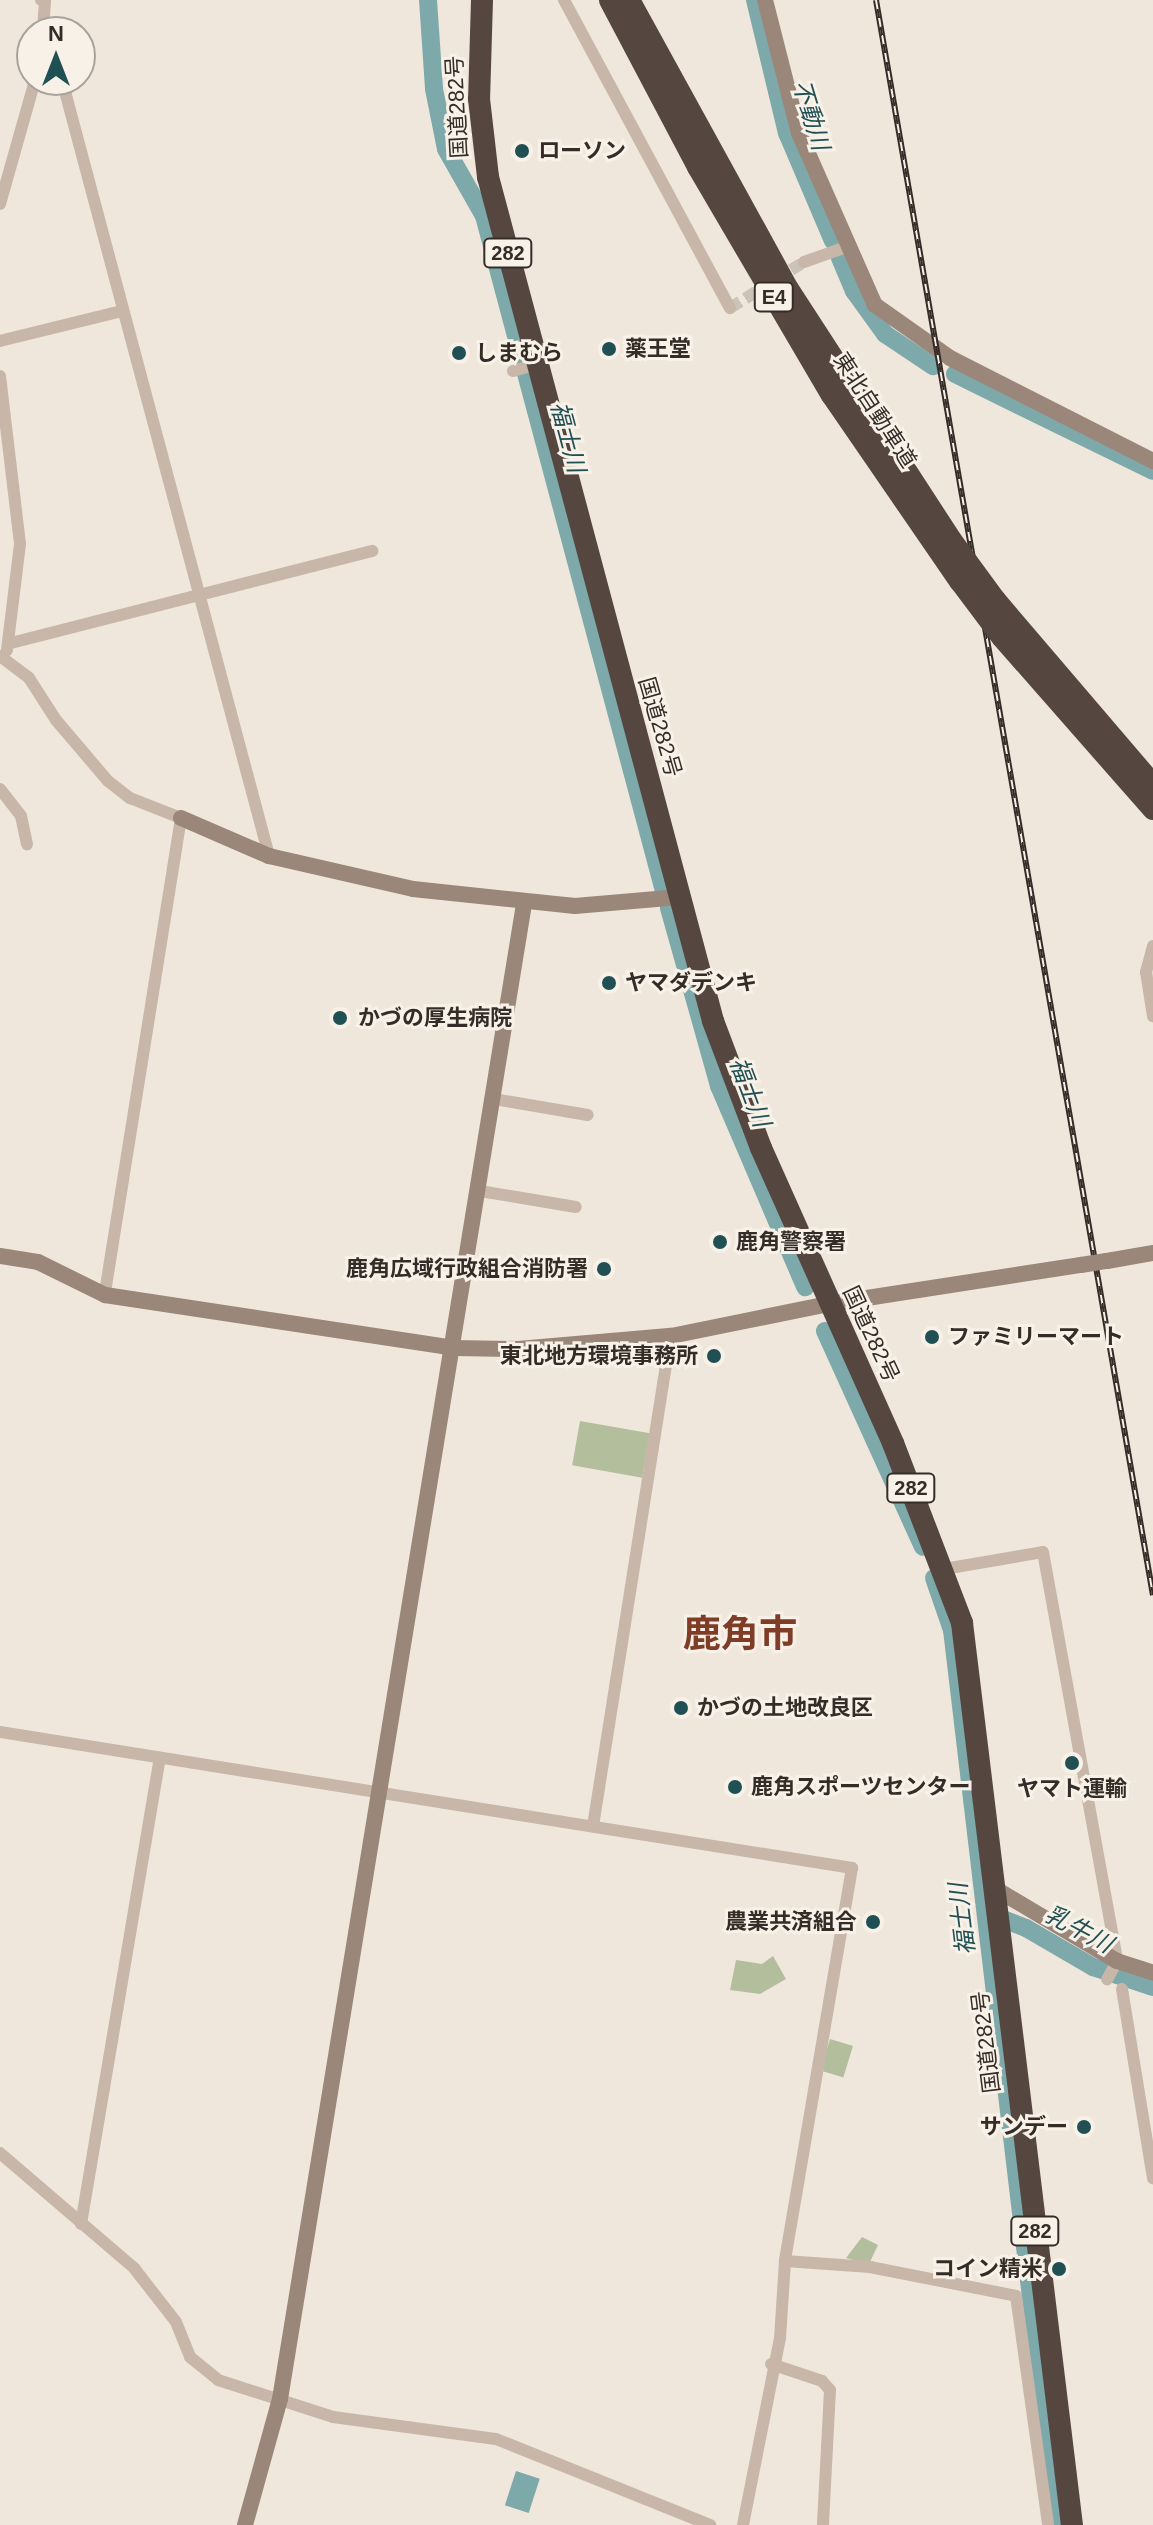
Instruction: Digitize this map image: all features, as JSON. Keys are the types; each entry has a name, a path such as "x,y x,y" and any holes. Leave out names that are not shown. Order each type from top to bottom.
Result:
{"highway":[{"name":"国道282号","path":"482,0 479,99 488,177 680,897 739,1094 944,1569 968,1658 1000,1936 1048,2431 1072,2525"},
{"name":"東北自動車道","path":"610,0 698,167 832,395 1002,637 1153,809"},
{"name":"東北自動車道","path":"629,0 788,289 951,540 995,600 1153,785"}],"street":[{"path":"564,0 730,308"},
{"path":"765,0 799,133 875,305 910,335 1153,461"},
{"path":"0,204 30,96"},
{"path":"66,96 269,856"},
{"path":"804,262 849,246"},
{"path":"0,341 122,311"},
{"path":"513,371 537,364"},
{"path":"0,376 19,522 11,643 2,656 29,678 56,720 108,781 130,798 269,856 413,889 524,904 575,906 680,897"},
{"path":"11,643 372,551"},
{"path":"0,789 21,816 27,844"},
{"path":"105,1295 181,818"},
{"path":"245,2525 280,2399 480,1191 524,904"},
{"path":"1153,946 1146,972 1153,1016"},
{"path":"494,1099 588,1115"},
{"path":"480,1191 576,1207"},
{"path":"0,1256 38,1262 105,1295 454,1348 603,1345 671,1336 828,1304 1153,1253"},
{"path":"593,1826 671,1336"},
{"path":"944,1569 1043,1552 1115,1963 1107,1980"},
{"path":"0,1732 581,1829 593,1826 852,1868 785,2261 780,2338 771,2364 743,2525"},
{"path":"81,2224 160,1759"},
{"path":"995,1894 1115,1963 1153,1973"},
{"path":"1122,1989 1153,2178"},
{"path":"0,2153 158,2294 202,2370 280,2399 359,2421 496,2439 710,2525"},
{"path":"785,2261 870,2267 1016,2296 1048,2431 1048,2525"},
{"path":"771,2364 822,2381 830,2390 823,2525"}],"green space":[{"path":"580,1421 650,1433 642,1478 572,1465"},
{"path":"773,1956 786,1979 760,1994 730,1990 736,1960 762,1964"},
{"path":"830,2039 853,2046 843,2078 820,2071"},
{"path":"862,2237 878,2245 869,2264 846,2258"}],"water":[{"path":"516,2471 540,2479 529,2513 505,2505"}],"waterway":[{"name":"福士川","path":"428,0 434,89 446,149 484,216 664,891"},
{"name":"不動川","path":"755,0 787,133 833,241"},
{"name":"不動川","path":"840,258 854,291 885,334 933,366"},
{"name":"不動川","path":"955,374 1153,471"},
{"name":"福士川","path":"669,908 719,1086 805,1287"},
{"name":"福士川","path":"825,1331 923,1547"},
{"name":"福士川","path":"934,1578 952,1630 1058,2525"},
{"name":"乳牛川","path":"987,1913 1026,1928 1093,1967 1153,1987"}],"tunnel":[{"path":"730,308 804,262"}],"railway":[{"path":"876,0 1153,1595"}],"place":[{"name":"ローソン","path":"522,151"},
{"name":"薬王堂","path":"609,349"},
{"name":"しまむら","path":"459,353"},
{"name":"ヤマダデンキ","path":"609,983"},
{"name":"かづの厚生病院","path":"340,1018"},
{"name":"鹿角警察署","path":"720,1242"},
{"name":"鹿角広域行政組合消防署","path":"604,1269"},
{"name":"ファミリーマート","path":"932,1337"},
{"name":"東北地方環境事務所","path":"714,1356"},
{"name":"かづの土地改良区","path":"681,1708"},
{"name":"ヤマト運輸","path":"1072,1763"},
{"name":"鹿角スポーツセンター","path":"735,1787"},
{"name":"農業共済組合","path":"873,1922"},
{"name":"サンデー","path":"1084,2127"},
{"name":"コイン精米","path":"1059,2269"}],"district":[{"name":"鹿角市","path":"740,1635"}]}
